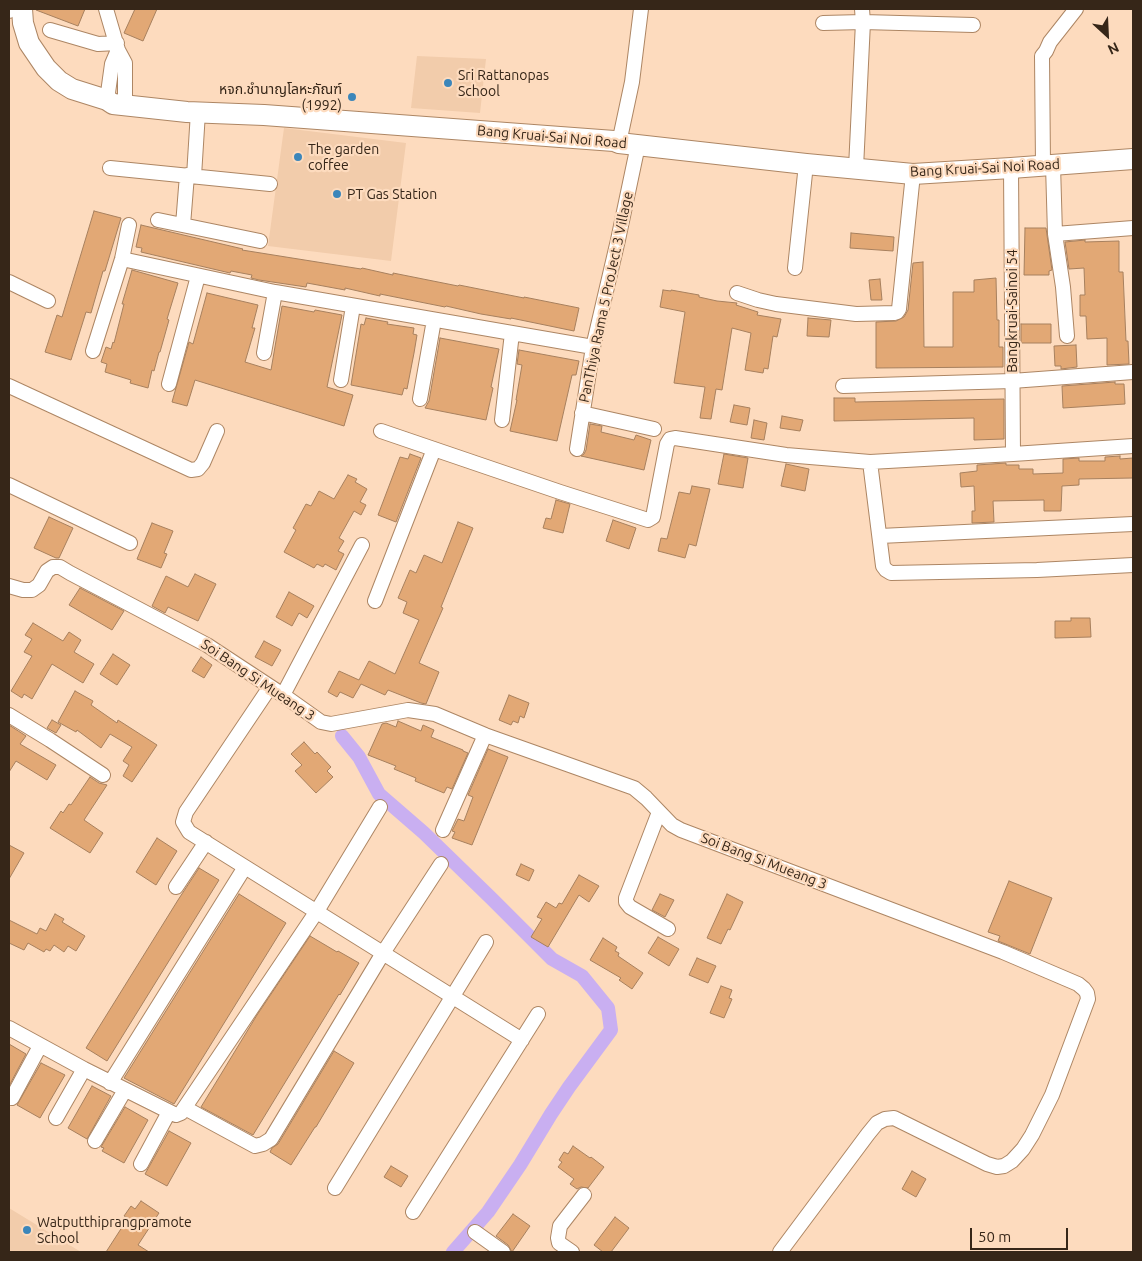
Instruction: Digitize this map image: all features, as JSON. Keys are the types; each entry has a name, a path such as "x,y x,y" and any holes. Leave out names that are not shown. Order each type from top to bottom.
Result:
{"main road":[{"name":"Bang Kruai-Sai Noi Road","path":"22,9 29,43 46,68 72,89 116,103 198,112 306,117 439,129 614,141 806,164 913,174 1133,159"}],"street":[{"path":"106,9 125,64 116,103"},
{"name":"PanThiya Rama 5 ProJect 3 Village","path":"577,449 593,347 618,240 632,82 641,9"},
{"path":"1066,336 1063,287 1048,165 1042,56 1050,42 1076,9"},
{"path":"823,23 863,16 973,25"},
{"path":"856,168 863,16"},
{"path":"50,30 98,44 118,47"},
{"path":"183,225 198,112"},
{"path":"795,268 806,164"},
{"path":"110,168 270,184"},
{"name":"Bangkruai-Sainoi 54","path":"1011,168 1013,454"},
{"path":"737,293 776,304 856,314 894,314 897,312 899,310 913,174"},
{"path":"158,220 260,241"},
{"path":"92,351 122,259 130,225"},
{"path":"1055,234 1133,228"},
{"path":"122,259 275,292 593,347"},
{"path":"169,384 198,276"},
{"path":"9,282 48,301"},
{"path":"264,353 275,292"},
{"path":"341,380 353,306"},
{"path":"420,399 434,320"},
{"path":"502,420 512,333"},
{"path":"843,386 1012,381 1133,372"},
{"path":"9,386 192,470 198,469 203,463 217,431"},
{"path":"582,413 654,429"},
{"path":"381,431 648,520 653,517 667,444 670,439 675,438 786,454 870,462 1133,446"},
{"path":"375,601 434,449"},
{"path":"870,462 883,566 891,573 1037,570 1133,565"},
{"path":"9,485 130,543"},
{"path":"880,536 1133,524"},
{"path":"283,695 362,545"},
{"name":"Soi Bang Si Mueang 3","path":"9,586 23,590 32,590 53,567 60,567 207,644 321,722 331,724 408,710 435,714 485,735 634,788 672,825 681,830 1003,952 1078,984 1084,989 1088,999 1052,1095 1032,1135 1012,1161 1004,1166 997,1167 987,1164 894,1118 884,1119 877,1123 868,1134 780,1252"},
{"path":"270,686 186,812 184,822 189,832 522,1040"},
{"path":"9,715 103,775"},
{"path":"443,830 485,735"},
{"path":"9,1028 40,1046 169,1112 176,1115 181,1113 317,911 380,806"},
{"path":"659,812 626,902 630,907 668,929"},
{"path":"176,887 206,842"},
{"path":"185,1108 255,1146 271,1139 383,953 441,864"},
{"path":"110,1082 245,867"},
{"path":"335,1188 486,942"},
{"path":"413,1212 538,1014"},
{"path":"12,1098 40,1046"},
{"path":"56,1118 84,1069"},
{"path":"95,1141 125,1090"},
{"path":"141,1164 169,1112"},
{"path":"572,1252 559,1243 560,1226 584,1195"},
{"path":"475,1232 503,1252"}],"shaded area":[{"name":"Sri Rattanopas School","path":"417,56 486,59 480,113 411,108"},
{"name":"PT Gas Station","path":"284,128 406,143 391,261 268,246"},
{"name":"Watputthiprangpramote School","path":"9,1208 81,1252 9,1252"}],"building":[{"path":"36,9 85,9 78,26"},
{"path":"135,9 157,9 143,41 124,33"},
{"path":"94,211 121,218 91,313 86,312 71,360 45,352 57,315 62,317"},
{"path":"141,225 242,250 362,268 393,275 393,273 579,308 574,331 345,288 345,290 307,283 306,287 259,280 251,278 252,275 231,271 230,273 141,252 142,248 136,247"},
{"path":"1025,228 1046,228 1052,270 1049,271 1049,275 1024,275"},
{"path":"851,233 894,237 893,251 850,248"},
{"path":"1085,240 1085,242 1119,241 1119,272 1123,272 1129,364 1107,365 1107,338 1087,339 1086,316 1080,316 1080,295 1085,295 1084,268 1069,269 1065,242"},
{"path":"923,262 924,347 953,347 953,292 974,292 974,280 996,278 999,347 1003,347 1003,367 876,368 876,322 896,321 904,317 908,310 913,263"},
{"path":"132,270 178,283 167,319 169,320 160,352 154,371 152,370 148,388 130,383 131,380 105,372 107,364 101,362 106,347 111,349 114,343 124,304 122,304"},
{"path":"880,279 882,300 871,300 869,280"},
{"path":"663,290 737,303 736,305 758,312 757,315 781,319 777,337 773,336 768,369 764,368 763,373 745,370 751,333 732,328 722,390 716,389 711,419 700,418 705,387 674,383 685,312 660,307"},
{"path":"207,293 258,305 252,328 255,328 245,362 271,370 282,306 342,315 327,387 353,395 344,426 195,380 187,406 172,402 189,342 193,344"},
{"path":"366,318 388,322 387,324 414,328 413,334 417,335 414,353 407,389 404,388 402,395 351,385 361,324 364,325"},
{"path":"808,318 831,320 829,337 807,336"},
{"path":"1021,324 1051,324 1051,343 1021,343"},
{"path":"440,338 499,349 486,420 425,408 429,401"},
{"path":"1076,345 1077,367 1061,369 1061,366 1055,366 1054,346"},
{"path":"519,350 579,361 576,375 572,375 557,441 510,431 522,365 517,364"},
{"path":"1115,382 1115,384 1124,384 1125,404 1063,408 1062,386"},
{"path":"834,398 855,398 855,402 1004,399 1004,439 974,440 974,418 834,421"},
{"path":"734,405 750,408 747,425 730,422"},
{"path":"782,416 803,420 800,431 780,428"},
{"path":"754,420 767,423 764,440 751,438"},
{"path":"590,424 602,426 601,432 634,440 636,435 651,440 644,470 581,456 586,450"},
{"path":"410,454 421,458 396,522 378,515 400,457 408,459"},
{"path":"724,454 748,458 743,488 718,484"},
{"path":"1120,456 1120,459 1133,458 1133,478 1079,479 1079,485 1062,486 1061,511 1044,511 1044,500 993,501 994,522 972,523 972,511 975,511 974,486 961,487 960,473 977,471 977,465 1006,463 1006,465 1019,465 1019,469 1033,469 1033,474 1063,473 1063,459 1079,458 1079,461 1105,461 1105,457"},
{"path":"786,464 809,469 805,491 781,486"},
{"path":"348,475 357,479 355,482 367,489 360,502 366,505 361,515 354,511 339,538 344,541 338,551 344,554 336,570 325,564 323,567 317,564 314,568 284,552 296,530 293,528 306,504 311,506 319,491 334,499"},
{"path":"692,486 710,489 696,546 689,544 685,558 658,551 661,538 667,539 679,492 690,494"},
{"path":"556,500 570,504 563,533 543,528 546,518 551,519"},
{"path":"49,517 73,528 59,558 34,548"},
{"path":"613,520 636,528 629,549 606,541"},
{"path":"458,522 473,528 441,607 443,608 419,663 439,672 426,704 388,690 385,695 361,684 353,698 340,692 337,697 328,692 339,671 359,680 369,661 395,674 419,620 403,613 407,602 398,598 410,570 416,573 424,555 442,563"},
{"path":"152,523 173,531 164,553 167,554 161,568 137,559"},
{"path":"195,574 216,584 198,621 168,607 165,613 152,606 166,576 188,587"},
{"path":"80,588 124,611 112,630 69,605"},
{"path":"289,592 314,606 307,618 299,613 292,626 276,617"},
{"path":"1071,618 1090,618 1091,637 1055,638 1055,621 1071,621"},
{"path":"33,623 63,641 69,632 81,640 74,652 94,664 83,683 52,664 32,699 24,694 22,698 11,691 32,656 24,652 32,639 25,635"},
{"path":"264,641 281,650 272,666 255,657"},
{"path":"113,654 130,665 117,685 100,674"},
{"path":"201,657 212,665 204,678 192,671"},
{"path":"75,691 93,701 91,705 117,723 118,720 157,745 132,782 123,776 129,765 123,761 132,747 110,734 101,748 77,730 76,732 58,722"},
{"path":"509,695 529,703 524,718 520,716 518,723 513,721 511,725 499,720"},
{"path":"52,720 61,725 56,733 47,728"},
{"path":"398,721 421,731 423,725 434,730 431,737 468,753 452,789 447,787 444,793 415,781 416,778 394,769 396,766 368,755 382,724 386,723 396,727"},
{"path":"9,725 26,736 20,744 56,765 47,780 16,761 9,772"},
{"path":"304,742 331,767 327,771 333,777 316,793 295,771 302,765 291,754"},
{"path":"488,749 508,757 472,845 452,838 455,832 452,831 458,819 464,821 473,797 468,795"},
{"path":"90,777 99,783 107,785 84,820 103,833 90,853 50,828 61,811 63,813 69,804 71,805"},
{"path":"157,838 177,851 156,885 136,872"},
{"path":"9,845 24,853 9,879"},
{"path":"521,864 534,870 529,881 516,875"},
{"path":"199,868 219,880 107,1061 86,1048"},
{"path":"579,875 599,886 589,902 579,895 548,947 531,937 542,919 537,917 546,902 556,908 559,903 562,904"},
{"path":"1009,881 1052,898 1030,954 998,941 1000,936 988,932"},
{"path":"239,894 286,923 174,1104 124,1078"},
{"path":"660,894 674,900 665,917 652,910"},
{"path":"727,894 743,902 721,944 707,938"},
{"path":"55,914 64,919 62,922 85,936 76,951 68,946 64,952 54,945 50,951 46,949 44,952 28,943 24,950 9,943 9,920 37,934 40,928 46,931"},
{"path":"310,936 359,963 253,1135 201,1107 257,1015"},
{"path":"658,937 679,949 669,966 648,953"},
{"path":"603,938 617,947 615,951 619,953 618,956 643,973 632,989 619,980 621,978 590,960"},
{"path":"697,958 716,966 708,983 689,975"},
{"path":"721,986 732,990 729,998 732,999 724,1018 710,1013"},
{"path":"9,1044 26,1054 9,1086"},
{"path":"334,1051 354,1063 291,1165 270,1152 278,1144"},
{"path":"41,1063 65,1075 40,1118 17,1105"},
{"path":"92,1086 111,1096 87,1139 68,1128"},
{"path":"125,1107 148,1120 124,1163 102,1151 104,1148 101,1147"},
{"path":"169,1131 191,1143 167,1186 145,1174"},
{"path":"573,1146 604,1167 588,1188 581,1187 577,1189 570,1184 574,1179 558,1167 562,1162 559,1160 564,1152 568,1154"},
{"path":"391,1166 408,1176 401,1187 384,1177"},
{"path":"912,1171 926,1179 916,1197 902,1189"},
{"path":"141,1201 159,1213 138,1245 149,1252 106,1252 128,1218 124,1216 131,1206 135,1209"},
{"path":"513,1214 530,1226 512,1252 508,1245 496,1236"},
{"path":"615,1217 629,1228 611,1252 603,1252 594,1245"}],"waterway":[{"path":"342,736 359,757 379,794 424,833 552,959 582,976 608,1008 611,1030 569,1087 488,1212 453,1252"}],"place":[{"name":"Sri Rattanopas School","path":"448,83"},
{"name":"หจก.ชำนาญโลหะภัณฑ์ (1992)","path":"352,97"},
{"name":"The garden coffee","path":"298,157"},
{"name":"PT Gas Station","path":"337,194"},
{"name":"Watputthiprangpramote School","path":"27,1230"}]}
